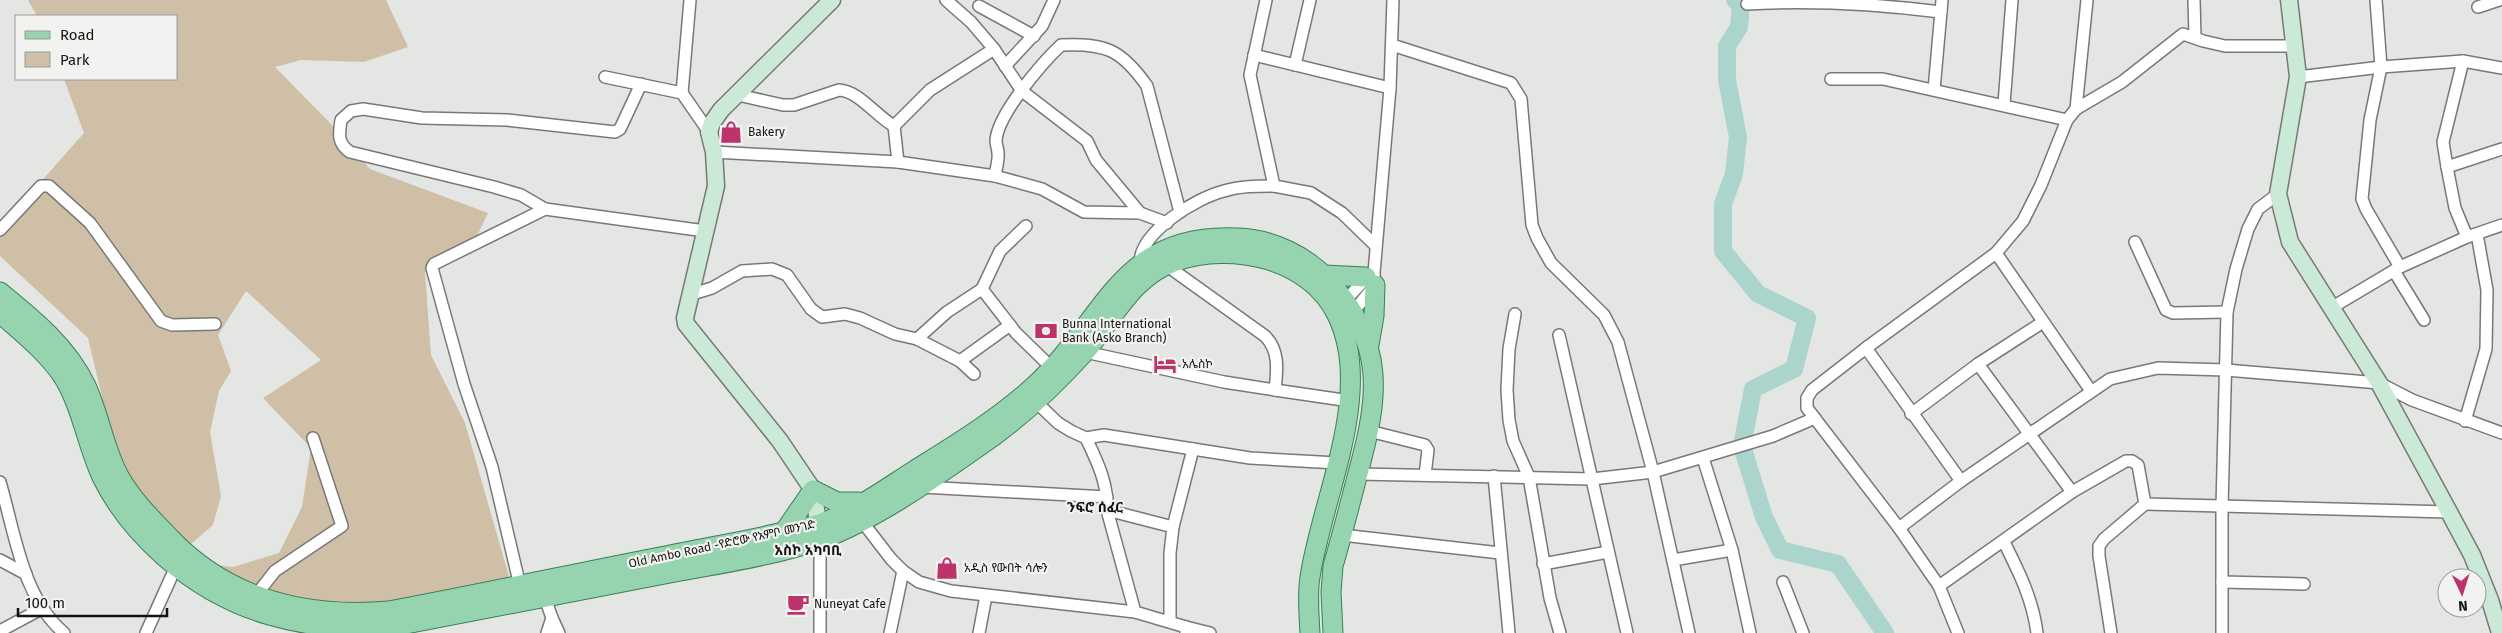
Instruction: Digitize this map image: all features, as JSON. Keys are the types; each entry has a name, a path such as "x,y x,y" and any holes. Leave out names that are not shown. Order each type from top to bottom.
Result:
{"main road":[{"path":"820,532 813,490 780,441 686,324 685,318 716,186 714,152 709,132 712,123 721,110 832,0"},
{"path":"2290,0 2298,77 2278,194 2290,242 2379,383 2449,512 2479,573 2500,633"},
{"name":"Old Ambo Road -የድሮው የአምቦ መንገድ","path":"863,511 1031,390 1052,368 1118,283 1140,264 1168,248 1188,241 1242,238 1276,246 1302,259 1324,275 1344,312"},
{"name":"Old Ambo Road -የድሮው የአምቦ መንገድ","path":"0,292 47,334 73,364 86,385 119,476 133,500 180,560 221,597 269,616 324,626 390,624 545,598 766,554 820,532 863,511 920,487 983,444 1036,402 1085,352 1137,283 1166,265 1192,256 1212,253 1252,254 1281,266 1308,281 1344,312 1365,334 1369,346 1372,366 1373,401 1369,431 1334,566 1331,592 1333,633"},
{"path":"1324,275 1371,278 1374,316 1369,346"},
{"path":"1310,633 1310,577 1350,401 1350,370 1344,312"},
{"name":"Old Ambo Road -የድሮው የአምቦ መንገድ","path":"0,313 35,345 63,378 79,411 102,477 143,537 180,560 256,595 314,611 366,613 390,624 520,586 784,532 820,532"},
{"path":"813,490 837,502 863,511"},
{"path":"784,532 813,490"}],"street":[{"path":"690,0 682,93 709,132"},
{"path":"946,0 971,22 994,49 1022,91 1087,141 1096,160 1140,213"},
{"path":"1005,66 1042,26 1054,0"},
{"path":"1266,0 1250,75 1274,186"},
{"path":"1295,66 1310,0"},
{"path":"1344,312 1371,278 1376,246 1390,88 1393,0"},
{"path":"1934,90 1942,0"},
{"path":"2004,104 2012,0"},
{"path":"2076,109 2087,0"},
{"path":"2194,0 2194,37"},
{"path":"2376,0 2381,67 2370,120 2362,198 2424,320"},
{"path":"2478,8 2499,0"},
{"path":"1747,4 1798,1 1880,2 1941,12"},
{"path":"971,22 981,3 1034,36"},
{"path":"1958,633 1939,586 1899,528 1807,408 1807,398 1812,390 1866,348 1996,253 2023,221 2041,185 2067,120 2076,109 2122,82 2178,36 2188,34 2225,46 2294,46"},
{"path":"995,176 999,152 996,142 998,135 1022,91 1043,62 1061,45 1090,44 1116,52 1147,86 1180,212"},
{"path":"1392,45 1511,83 1518,91 1521,98 1530,212 1537,238 1551,263 1604,315 1613,328 1653,472 1689,633"},
{"path":"894,126 930,90 994,49"},
{"path":"1254,55 1390,88"},
{"path":"2463,61 2443,142 2455,208 2472,235 2487,290 2486,349 2465,422"},
{"path":"2298,77 2381,67 2463,61 2502,68"},
{"path":"605,77 682,93"},
{"path":"1831,78 1883,78 2004,104 2067,120"},
{"path":"641,84 620,129 615,132 507,120 422,118 363,109 351,111 341,120 339,136 341,143 350,152 494,187 521,195 545,209 705,231"},
{"path":"738,95 783,105 794,105 839,90 847,90 856,95 882,119 894,126"},
{"path":"894,126 898,162"},
{"path":"2447,167 2502,150"},
{"path":"714,152 898,162 995,176 1042,190 1084,212 1140,213 1167,223"},
{"path":"0,230 41,186 48,186 90,223 161,321 172,325 215,324"},
{"path":"1140,264 1140,254 1145,244 1180,212 1222,191 1246,186 1274,186 1311,193 1342,213 1376,246"},
{"path":"2222,633 2222,506 2227,312 2236,269 2248,229 2258,209 2278,194"},
{"path":"520,586 492,467 464,384 432,268 434,264 456,252 545,209"},
{"path":"2331,308 2397,269 2472,235 2502,225"},
{"path":"917,339 947,312 982,288 1000,251 1026,226"},
{"path":"2135,242 2166,310 2172,313 2227,312"},
{"path":"1996,253 2091,391"},
{"path":"1166,265 1265,336 1274,345 1275,390"},
{"path":"689,295 712,288 742,271 772,269 787,275 811,309 822,317 845,314 860,318 895,334 917,339 960,362 974,374"},
{"path":"982,288 1010,325 1052,368"},
{"path":"1515,314 1509,349 1507,390 1509,420 1513,441 1529,477 1543,564 1560,633"},
{"path":"1911,414 1978,364 2043,322"},
{"path":"960,362 1010,325"},
{"path":"1559,336 1627,633"},
{"path":"1866,348 1911,414 1961,481"},
{"path":"1085,352 1224,382 1350,401"},
{"path":"1978,364 2072,492"},
{"path":"1899,528 1961,481 2091,391 2110,379 2149,370 2226,370 2379,383 2412,400 2465,422 2502,433"},
{"path":"1036,402 1058,423 1086,438 1096,460 1107,497 1107,510 1135,612"},
{"path":"1358,474 1592,479 1653,472 1773,436 1815,418"},
{"path":"1369,431 1426,445 1428,450 1425,475"},
{"path":"1086,438 1104,434 1250,458 1336,463"},
{"path":"256,595 275,572 342,526 313,438"},
{"path":"1170,622 1170,553 1173,527 1193,449"},
{"path":"1703,458 1732,550 1750,633"},
{"path":"1939,586 2004,542 2072,492 2126,461 2132,461 2138,465 2145,504"},
{"path":"1494,476 1509,633"},
{"path":"0,482 26,574 41,609 64,633"},
{"path":"920,487 1107,497"},
{"path":"2111,633 2099,556 2100,546 2104,539 2145,504 2449,512"},
{"path":"1107,510 1173,527"},
{"path":"863,511 903,571 919,582 951,591 986,596 1135,612 1170,622 1186,630 1210,633"},
{"path":"820,532 820,633"},
{"path":"1342,535 1500,553"},
{"path":"2004,542 2026,587 2033,607 2037,633"},
{"path":"1674,560 1732,550"},
{"path":"1543,564 1608,552"},
{"path":"0,560 26,574"},
{"path":"146,633 180,560"},
{"path":"890,633 903,571"},
{"path":"1783,582 1803,633"},
{"path":"2222,582 2304,584"},
{"path":"979,633 986,596"},
{"path":"545,598 558,633"},
{"path":"0,632 41,609"},
{"path":"547,633 552,618"}],"green space":[{"path":"28,0 386,0 408,47 364,62 301,60 275,67 331,124 370,169 488,213 477,236 425,272 431,355 465,423 510,580 370,606 309,607 200,563 233,567 279,553 302,507 311,448 263,398 321,360 246,291 218,335 231,371 219,391 210,432 221,496 213,525 178,555 118,464 88,338 0,256 0,228 84,133 64,80 178,80 178,15 36,15"}],"waterway":[{"path":"1735,0 1741,5 1739,27 1727,46 1727,80 1738,137 1734,174 1723,204 1723,251 1758,294 1807,318 1794,369 1753,389 1742,446 1764,517 1780,550 1838,564 1885,633"}],"place":[{"name":"Bakery","path":"731,132"},
{"name":"Bunna International Bank (Asko Branch)","path":"1046,331"},
{"name":"አሌስኮ","path":"1165,364"},
{"name":"አዲስ የውበት ሳሎን","path":"947,568"},
{"name":"Nuneyat Cafe","path":"798,604"}],"district":[{"name":"ንፍሮ ሰፈር","path":"1095,507"},
{"name":"አስኮ አካባቢ","path":"808,550"}]}
